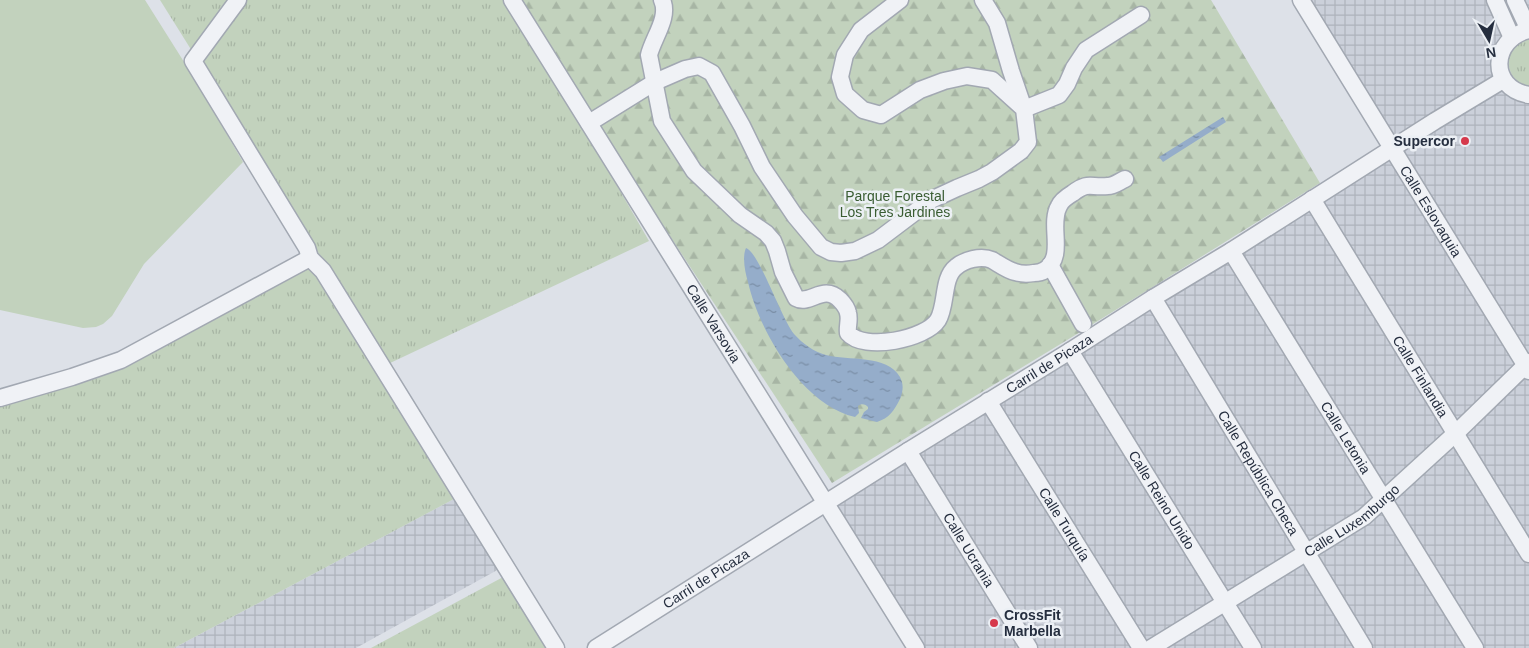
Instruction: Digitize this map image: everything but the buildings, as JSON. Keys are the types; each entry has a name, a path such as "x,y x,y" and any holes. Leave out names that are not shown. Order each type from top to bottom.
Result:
{"street":[{"path":"238,0 193,61 307,248 310,258 323,271 556,648"},
{"name":"Calle Varsovia","path":"512,0 916,648"},
{"path":"662,0 665,7 649,56 662,121 694,171 740,216 766,233 773,241 783,272 796,298 804,300 824,293 834,295 842,302 848,313 848,333 856,339 873,342 890,341 916,335 933,326 941,314 950,274 964,262 979,258 990,259 1014,272 1023,274 1044,272 1054,256 1055,219 1059,206 1084,185 1110,186 1125,179"},
{"path":"900,0 861,30 845,55 840,77 845,94 863,110 881,115 920,90 944,81 968,76 992,80 1024,109"},
{"path":"589,123 654,82 685,69 699,66 712,73 742,126 762,167 789,208 821,247 831,252 855,252 878,240 931,200 980,179 999,167 1021,151 1028,142 1024,109 997,23 983,0"},
{"name":"Calle Eslovaquia","path":"1301,0 1528,366"},
{"path":"1495,0 1512,38"},
{"path":"1515,0 1529,30 1520,32 1503,48 1499,63 1500,72 1503,80 1510,88 1519,93 1529,95"},
{"path":"1024,109 1059,95 1086,50 1141,15"},
{"name":"Carril de Picaza","path":"596,648 1503,80"},
{"name":"Calle Finlandia","path":"1312,199 1529,554"},
{"name":"Calle Letonia","path":"1231,251 1475,648"},
{"path":"0,398 72,377 121,360 310,258"},
{"path":"1050,265 1083,324"},
{"name":"Calle República Checa","path":"1153,298 1364,648"},
{"name":"Calle Reino Unido","path":"1070,351 1253,648"},
{"name":"Calle Luxemburgo","path":"1151,648 1364,517 1528,366"},
{"name":"Calle Turquía","path":"988,401 1141,648"},
{"name":"Calle Ucrania","path":"908,451 1029,648"}],"shaded area":[{"path":"1301,0 1529,0 1529,648 916,648 826,504 1392,148"},
{"path":"454,499 501,568 356,648 174,648"}],"green space":[{"path":"0,0 145,0 191,73 243,162 144,264 112,316 96,327 83,328 0,310"},
{"path":"160,0 504,0 578,118 649,241 388,364"},
{"name":"Parque Forestal Los Tres Jardines","path":"515,0 1211,0 1320,183 832,483"},
{"path":"1529,38 1529,87 1522,85 1513,76 1510,71 1509,58 1519,42"},
{"path":"305,265 315,272 454,499 174,648 0,648 0,403 124,366"},
{"path":"505,576 549,648 371,648"}],"water":[{"path":"1223,117 1226,122 1163,162 1159,157"},
{"path":"746,248 757,261 789,326 804,344 826,355 866,360 886,365 900,377 903,385 900,399 888,416 877,422 861,418 868,409 863,404 858,406 859,413 855,417 836,410 817,398 801,382 773,343 762,322 746,274 744,260"}],"place":[{"name":"Supercor","path":"1465,141"},
{"name":"CrossFit Marbella","path":"994,623"}]}
